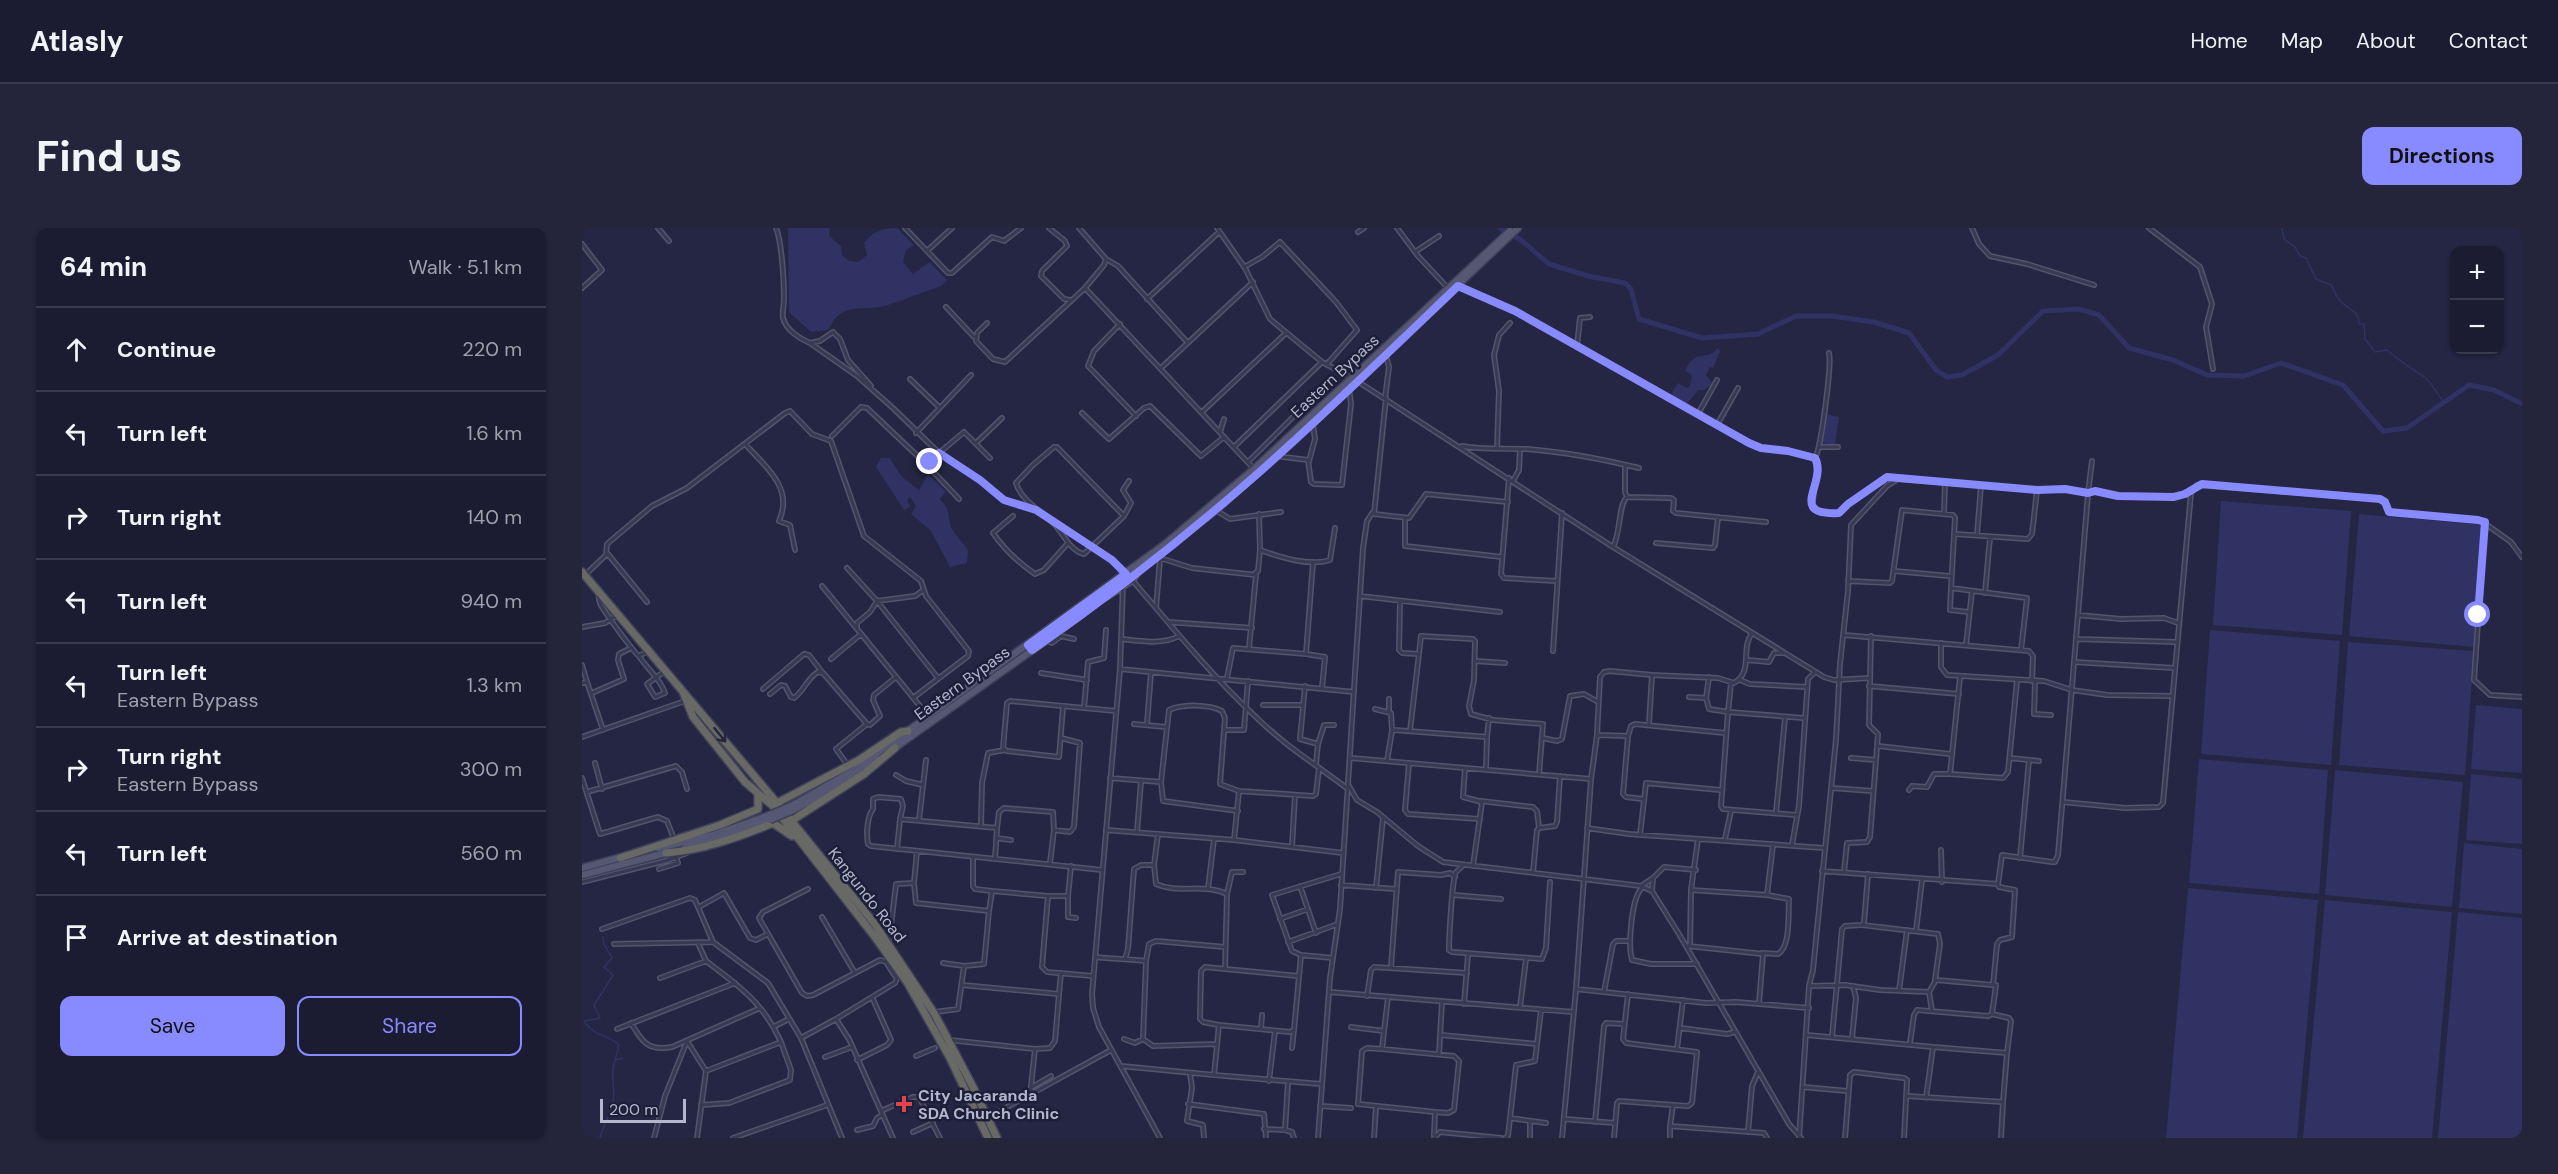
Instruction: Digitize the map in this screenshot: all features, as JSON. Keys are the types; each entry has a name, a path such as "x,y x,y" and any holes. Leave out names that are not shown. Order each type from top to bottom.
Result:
{"highway":[{"name":"Kangundo Road","path":"583,574 777,803 877,934 886,958 900,965"},
{"name":"Kangundo Road","path":"683,690 693,717 745,782 773,806 877,934 889,944 900,965 934,1013 997,1138"},
{"path":"777,803 852,770 901,732 908,731"},
{"path":"791,821 864,774 895,748"},
{"path":"730,762 736,756"},
{"path":"620,858 720,825 758,809 758,794"},
{"path":"666,853 738,837 775,823 801,843"},
{"name":"Kangundo Road","path":"910,980 988,1138"}],"main road":[{"name":"Eastern Bypass","path":"582,868 742,831 811,802 852,770 895,748 1030,648 1218,501 1458,286 1513,228"},
{"name":"Eastern Bypass","path":"908,731 1030,648 1046,640 1124,584 1216,510 1349,388 1355,379 1448,288 1518,228"},
{"name":"Eastern Bypass","path":"582,875 666,853 712,838"}],"street":[{"path":"658,228 669,241"},
{"path":"776,228 780,244 784,296 782,316 793,332 843,366 875,392"},
{"path":"905,228 948,273 952,273 992,237 1004,241 1021,228"},
{"path":"927,251 952,228"},
{"path":"1049,228 1065,241 1067,246 1042,271 1041,276 1064,299 1072,300"},
{"path":"1079,228 1106,259 1118,266 1188,343"},
{"path":"1358,232 1364,228"},
{"path":"1397,228 1415,252 1448,288"},
{"path":"1972,228 1980,244 1990,256 2027,264 2094,285"},
{"path":"2149,228 2200,267 2212,304 2206,327 2212,369"},
{"path":"1148,299 1218,230 1253,282 1270,320 1325,363 1386,398 1613,547 1815,672 1831,680 1869,678"},
{"path":"1415,252 1439,236"},
{"path":"1234,447 1325,363 1357,330 1336,302 1280,242 1262,257 1244,267"},
{"path":"582,244 602,270 582,288"},
{"path":"946,307 993,359 1005,362 1085,288 1104,266 1106,259"},
{"path":"1161,368 1253,282"},
{"path":"1458,286 1486,300 1500,303 1755,446 1815,458"},
{"path":"1085,288 1254,469"},
{"path":"1577,346 1579,320 1590,317"},
{"path":"975,338 979,330 987,323"},
{"path":"1497,447 1499,391 1494,355 1499,335 1510,323"},
{"path":"1120,324 1094,351 1088,366 1136,416"},
{"path":"810,343 820,341 833,332 840,339 848,360 875,392 939,453 980,480 1004,500 1036,510 1112,560 1126,574"},
{"path":"1202,412 1286,333"},
{"path":"1829,352 1819,447 1815,458 1818,467 1812,504 1814,509 1821,513 1839,513 1887,477 2037,490 2065,489 2088,493 2095,491 2118,496 2174,497 2202,484 2380,499 2385,502 2389,512 2478,520 2485,522 2511,542 2522,557"},
{"path":"1318,1138 1348,798 1364,535 1367,521 1373,512 1389,367 1385,353"},
{"path":"916,433 971,375"},
{"path":"910,379 940,408"},
{"path":"1698,414 1716,380"},
{"path":"1312,423 1314,440 1309,461 1312,483 1342,485 1351,404 1349,388"},
{"path":"1718,425 1738,388"},
{"path":"1082,413 1109,439 1150,406 1201,456 1224,437"},
{"path":"1248,462 1304,406"},
{"path":"832,436 861,407 867,408 959,499"},
{"path":"647,602 607,554 607,544 652,506 687,488 789,411 812,434 830,439 864,536 919,579 922,591 969,651 968,656 913,698"},
{"path":"976,443 1002,418"},
{"path":"1220,432 1224,419"},
{"path":"926,464 962,433 966,433 990,458"},
{"path":"745,444 780,484 785,500 784,511 779,521 790,525 795,550"},
{"path":"1460,446 1473,449 1497,447 1582,456 1639,468"},
{"path":"1036,510 1016,483 1055,447 1124,516"},
{"path":"1819,447 1838,447"},
{"path":"1520,449 1519,470 1511,479 1501,574 1503,578 1557,581"},
{"path":"1276,456 1309,461"},
{"path":"1998,884 2001,856 2055,861 2063,802 2092,461"},
{"path":"1625,465 1624,492 1627,496"},
{"path":"1800,1138 1809,986 1813,970 1831,788 1851,525 1896,479"},
{"path":"1052,521 1068,543 1082,554 1093,547 1124,516 1131,503 1123,490 1129,481"},
{"path":"1944,513 1946,482"},
{"path":"1977,535 1981,485"},
{"path":"1954,534 2025,540 2030,538 2037,490"},
{"path":"2063,802 2125,808 2162,806 2192,490"},
{"path":"1373,512 1376,516 1405,519 1412,516 1426,494 1508,502"},
{"path":"1627,496 1671,498 1673,511 1676,513 1766,522"},
{"path":"1613,547 1618,536 1623,501 1627,496"},
{"path":"1216,510 1228,519 1281,512"},
{"path":"1848,581 1890,583 1893,579 1902,510 1944,513 1954,516 1950,610 1968,612"},
{"path":"1553,651 1562,513"},
{"path":"1156,608 1159,557 1192,568 1254,574 1258,571 1259,514"},
{"path":"1013,516 993,533 1001,544 1035,574 1044,570 1068,543"},
{"path":"1656,543 1713,548 1718,517"},
{"path":"1405,519 1405,546 1502,557"},
{"path":"2485,522 2474,680 2490,695 2522,697"},
{"path":"1260,550 1271,555 1313,562 1328,561 1332,558 1335,528"},
{"path":"1985,592 1990,537"},
{"path":"583,574 607,554"},
{"path":"1306,654 1313,562"},
{"path":"847,568 938,678"},
{"path":"1141,569 1133,581 1124,584 1120,669 1093,976 1094,1008 1099,1027 1160,1138"},
{"path":"1894,571 1950,576"},
{"path":"1249,648 1257,578 1254,574"},
{"path":"1133,581 1179,636 1246,707 1277,735 1348,790"},
{"path":"822,586 928,716"},
{"path":"1951,588 2027,598 2021,650"},
{"path":"857,630 857,623 870,612 877,602 915,596 922,591"},
{"path":"1966,645 1972,591"},
{"path":"600,592 600,604 622,632 631,648 658,678 665,691 657,698 647,684 658,678 666,670"},
{"path":"1360,596 1500,612"},
{"path":"1400,600 1399,650 1402,653 1418,654"},
{"path":"582,627 612,620 619,614"},
{"path":"2078,615 2121,619 2164,618 2178,623"},
{"path":"1168,622 1252,628"},
{"path":"622,632 628,625"},
{"path":"1084,708 1089,660 1104,658 1106,630"},
{"path":"1740,680 1747,660 1746,642 1752,633"},
{"path":"831,659 861,634"},
{"path":"1844,635 2021,650 2032,654 2034,714 2051,715"},
{"path":"1046,640 1050,643 1059,636 1074,639"},
{"path":"1122,639 1164,640 1179,636"},
{"path":"1410,731 1420,638 1423,636 1473,639 1475,641 1475,661 1470,711 1473,716 1543,724 1539,774"},
{"path":"1844,872 1848,843 1867,842 1869,839 1878,746 1878,732 1869,725 1871,636"},
{"path":"2076,639 2176,642"},
{"path":"1941,643 1942,670 1947,675 2053,683 2072,690 2107,695 2172,696"},
{"path":"592,693 624,679 618,660 619,654 631,648"},
{"path":"1227,678 1231,649 1249,648 1325,657 1322,687"},
{"path":"639,656 649,651"},
{"path":"1747,660 1768,662 1774,653 1784,653"},
{"path":"763,689 804,654 809,655 870,726 880,716 873,700 874,695 896,677"},
{"path":"1475,661 1505,663"},
{"path":"2074,662 2174,668"},
{"path":"582,665 584,682 592,693 603,730"},
{"path":"1120,669 1322,687 1354,692"},
{"path":"1792,846 1810,669"},
{"path":"1562,1138 1600,677 1606,671 1709,677 1731,683 1740,680 1750,684 1807,687"},
{"path":"770,694 781,685 785,686 794,698 802,691 812,675 818,672 823,673"},
{"path":"1147,724 1151,672"},
{"path":"1809,675 1815,672"},
{"path":"1041,673 1087,680"},
{"path":"1649,724 1652,675"},
{"path":"1709,677 1706,698 1709,709 1804,718"},
{"path":"1950,772 1960,677"},
{"path":"1224,730 1243,731 1248,681"},
{"path":"1950,772 1950,774 1961,776 2003,778 2008,772 2017,681"},
{"path":"1731,683 1720,806 1731,811 1796,815"},
{"path":"1305,686 1301,741 1318,744"},
{"path":"1869,686 1959,694"},
{"path":"1543,738 1557,741 1562,739 1570,696 1584,694 1598,702"},
{"path":"1689,697 1706,698"},
{"path":"1387,761 1392,730 1389,699"},
{"path":"582,737 686,701"},
{"path":"1005,750 1003,747 1008,701 1116,711"},
{"path":"1263,705 1303,705"},
{"path":"1238,811 1166,802 1162,798 1161,782 1169,710 1187,706 1220,709 1224,714 1224,730 1220,784 1239,791 1315,795 1318,744 1324,725 1334,725"},
{"path":"981,826 982,783 986,774 988,753 1005,750 1059,757 1063,707"},
{"path":"1375,709 1389,711"},
{"path":"1486,769 1489,718"},
{"path":"1776,813 1785,718"},
{"path":"852,770 836,749 867,723"},
{"path":"1134,724 1166,727"},
{"path":"1643,800 1623,794 1628,736 1633,725 1649,724 1725,733"},
{"path":"1392,730 1487,737"},
{"path":"1597,735 1628,736"},
{"path":"1054,830 1070,832 1074,827 1080,760 1080,741 1061,738"},
{"path":"1878,746 1951,754"},
{"path":"1350,758 1591,779"},
{"path":"1851,758 1876,760"},
{"path":"2010,758 2039,762"},
{"path":"919,820 927,760"},
{"path":"2020,858 2029,760"},
{"path":"595,763 602,789"},
{"path":"1409,763 1405,810 1408,814 1480,819"},
{"path":"587,792 676,766 682,772 687,789"},
{"path":"1465,768 1463,797 1533,807 1537,811 1539,828 1533,873"},
{"path":"1909,790 1912,786 1929,786 1934,774 1950,772"},
{"path":"896,775 906,781 923,785"},
{"path":"1539,828 1555,826 1557,822 1560,776"},
{"path":"582,778 600,834 658,817 667,821 674,840"},
{"path":"1110,778 1161,782"},
{"path":"1137,832 1141,781"},
{"path":"1640,835 1646,783 1721,790"},
{"path":"1348,784 1357,800"},
{"path":"1831,788 1873,790"},
{"path":"1234,840 1239,791"},
{"path":"1292,846 1296,795"},
{"path":"897,849 901,799 878,797 873,799 868,822 868,844 871,846 974,858 1050,863 1102,870"},
{"path":"1348,798 1357,800 1439,860 1463,865 1642,886 1652,890 1688,946 1758,1072 1800,1138"},
{"path":"1473,866 1481,801"},
{"path":"995,859 996,828 999,812 1004,808 1053,812 1054,830 1050,863"},
{"path":"1725,839 1731,811"},
{"path":"1376,888 1383,818"},
{"path":"900,819 996,828"},
{"path":"1587,828 1640,835 1824,848"},
{"path":"1106,830 1234,840 1343,853"},
{"path":"1158,833 1154,882 1159,886 1208,889 1227,894"},
{"path":"996,838 1011,840"},
{"path":"1208,889 1214,839"},
{"path":"1688,946 1698,839"},
{"path":"1717,841 1725,839 1737,842"},
{"path":"1767,895 1773,845"},
{"path":"582,882 676,857 694,848"},
{"path":"1941,850 1942,882"},
{"path":"917,851 914,883 914,900 917,904 989,911"},
{"path":"659,869 678,863 676,857"},
{"path":"974,858 973,886 975,889 1068,896"},
{"path":"1448,862 1450,873 1455,878"},
{"path":"1125,959 1128,949 1134,869 1141,865 1154,865"},
{"path":"1463,865 1456,872 1455,878 1449,950 1468,954 1538,960 1544,957 1550,882"},
{"path":"1071,866 1068,916 1076,918"},
{"path":"1696,870 1664,867 1642,886 1638,892 1630,941 1631,957 1637,962 1697,964"},
{"path":"1391,967 1399,871 1441,875 1450,873"},
{"path":"1822,871 1942,882 1998,884 1999,887 2016,892 2013,937 2000,940 1997,944 1993,985 1996,986 1992,1014"},
{"path":"1226,969 1227,894 1232,872 1243,872"},
{"path":"1333,958 1301,955 1292,951 1272,894 1341,874"},
{"path":"1862,925 1868,874"},
{"path":"1652,890 1653,878"},
{"path":"1916,930 1922,880"},
{"path":"889,944 896,884 914,883"},
{"path":"1341,885 1396,889"},
{"path":"1300,886 1316,933"},
{"path":"801,1038 897,981 886,958 813,995 804,995 759,918 760,915 808,889"},
{"path":"1688,946 1778,954 1785,947 1787,930 1789,899 1767,895 1692,890"},
{"path":"943,963 982,966 986,962 992,891"},
{"path":"699,907 724,893 750,938 756,940 768,934"},
{"path":"1454,895 1501,899"},
{"path":"1048,896 1042,968 1047,972 1093,976"},
{"path":"602,929 690,898 695,900 714,942 765,980 801,1038 842,1138"},
{"path":"1280,918 1308,909"},
{"path":"822,917 855,973"},
{"path":"1288,942 1338,924"},
{"path":"1832,1037 1842,929 1845,926 1862,925 1935,933 1940,938 1935,980 1929,992 1932,1011"},
{"path":"1899,991 1907,930"},
{"path":"1143,1039 1148,946 1156,941 1225,947"},
{"path":"1604,992 1613,944 1616,941 1630,941"},
{"path":"614,944 714,942"},
{"path":"698,943 706,961 748,992 760,1008 781,1042 791,1070 790,1080 729,1103 701,1105"},
{"path":"1760,1004 1764,957 1762,953"},
{"path":"1464,1004 1468,954"},
{"path":"1292,1048 1301,955"},
{"path":"1095,957 1118,961 1125,959 1146,961"},
{"path":"1520,1008 1526,959"},
{"path":"660,978 706,961"},
{"path":"934,1013 958,1009 964,966"},
{"path":"1294,1030 1275,1031 1203,1022 1200,1019 1201,971 1205,967 1298,976"},
{"path":"1367,996 1372,968 1391,967 1467,974"},
{"path":"949,1040 1035,1049 1050,1048 1054,1043 1061,974"},
{"path":"1935,980 1993,985"},
{"path":"617,1029 736,983"},
{"path":"1809,986 1836,984 1929,992"},
{"path":"962,985 1059,994"},
{"path":"1852,1038 1856,998 1853,986"},
{"path":"1576,989 1706,1003 1809,1008"},
{"path":"1330,992 1574,1012"},
{"path":"1614,1138 1619,1101 1688,1106 1692,1103 1697,1063 1696,1051 1626,1044 1623,1039 1628,994"},
{"path":"856,1060 887,1045 891,1040 872,997"},
{"path":"1382,1049 1388,997"},
{"path":"1677,1049 1683,1000"},
{"path":"1439,1054 1442,1002"},
{"path":"631,1023 638,1035 652,1048 672,1047 760,1008"},
{"path":"1434,1137 1440,1132 1503,1138 1508,1136 1516,1065 1534,1063 1541,1010"},
{"path":"1910,1043 1914,1012 1919,1010 1988,1016 1992,1014 2009,1018 2011,1022 2001,1138"},
{"path":"1261,1029 1262,1015"},
{"path":"773,1027 789,1019"},
{"path":"836,1019 852,1047 893,1138"},
{"path":"1595,1122 1604,1026 1606,1023 1624,1024"},
{"path":"1214,1075 1219,1025"},
{"path":"1351,1027 1384,1031"},
{"path":"1680,1028 1727,1034 1735,1032"},
{"path":"1269,1081 1275,1031"},
{"path":"1441,1035 1537,1044"},
{"path":"1807,1035 2007,1053"},
{"path":"1124,1039 1135,1043 1143,1039"},
{"path":"1143,1039 1153,1046 1216,1044"},
{"path":"687,1041 706,1071 697,1138"},
{"path":"654,1138 665,1096 687,1041"},
{"path":"706,1071 781,1042"},
{"path":"825,1057 852,1047"},
{"path":"1926,1098 1933,1047"},
{"path":"916,1056 935,1048"},
{"path":"1367,1048 1382,1049 1454,1056 1459,1061 1454,1110 1448,1113 1361,1105 1358,1102 1362,1051 1367,1048"},
{"path":"1030,1095 1035,1049"},
{"path":"988,1118 1111,1050"},
{"path":"1121,1066 1321,1084"},
{"path":"1748,1132 1752,1086 1758,1072"},
{"path":"1190,1073 1192,1088 1187,1121 1203,1125 1204,1138"},
{"path":"1845,1138 1850,1074 1876,1074 1906,1079 1904,1138"},
{"path":"1030,1089 1051,1076"},
{"path":"1285,1130 1288,1082"},
{"path":"1803,1087 1847,1091"},
{"path":"857,1130 873,1126 881,1113 916,1096 921,1100 940,1138"},
{"path":"1907,1096 2003,1102"},
{"path":"1188,1104 1259,1112 1263,1114 1266,1138"},
{"path":"735,1138 827,1105"},
{"path":"1670,1138 1673,1105"},
{"path":"1320,1106 1351,1108"},
{"path":"1374,1138 1376,1106"},
{"path":"1434,1137 1435,1112"},
{"path":"1510,1118 1545,1123"},
{"path":"1564,1119 1616,1123"},
{"path":"1530,1122 1530,1138"},
{"path":"913,1132 933,1123"},
{"path":"1670,1126 1748,1132 1764,1134 1767,1138"},
{"path":"1264,1129 1292,1132 1294,1138"}],"shaded area":[{"path":"788,228 830,228 829,236 841,246 842,255 849,261 858,262 867,255 864,243 871,236 883,230 897,228 914,245 906,250 903,262 913,274 929,262 947,280 941,286 888,305 847,311 834,320 828,330 811,332 789,312"},
{"path":"1718,348 1720,351 1713,368 1710,367 1706,375 1713,384 1704,390 1698,390 1687,404 1673,397 1672,392 1678,383 1687,388 1690,386 1692,376 1685,370 1690,363 1698,356 1709,354"},
{"path":"1826,414 1839,417 1835,445 1822,443"},
{"path":"881,458 890,458 901,476 919,490 928,474 946,492 940,499 947,508 951,528 968,550 967,563 950,567 931,531 911,514 916,506 910,497 907,500 910,507 904,510 876,467"},
{"path":"2221,501 2351,511 2342,635 2213,625"},
{"path":"2359,514 2485,525 2474,647 2349,636"},
{"path":"2210,630 2340,641 2331,765 2201,754"},
{"path":"2348,642 2474,651 2465,775 2339,765"},
{"path":"2476,705 2522,709 2522,773 2471,769"},
{"path":"2199,759 2328,770 2319,894 2189,883"},
{"path":"2335,770 2463,782 2452,907 2325,895"},
{"path":"2471,774 2522,779 2522,844 2466,840"},
{"path":"2464,843 2522,849 2522,914 2459,908"},
{"path":"2188,888 2318,900 2297,1138 2166,1138"},
{"path":"2325,900 2452,912 2432,1138 2303,1138"},
{"path":"2458,912 2522,918 2522,1138 2438,1138"}],"waterway":[{"path":"1500,228 1521,240 1549,264 1588,276 1625,283 1631,289 1639,319 1702,338 1758,334 1796,316 1831,316 1874,322 1909,333 1936,370 1947,377 1962,375 1998,355 2043,311 2079,309 2099,315 2129,348 2173,360 2207,375 2244,376 2281,363 2343,385 2383,431 2407,428 2469,385 2494,390 2522,404"},
{"path":"2282,228 2284,239 2295,247 2300,256 2306,258 2316,279 2331,285 2341,302 2355,313 2359,324 2364,324 2365,339 2375,352 2387,350 2423,376 2445,403"},
{"path":"603,937 604,944 612,958 604,967 613,975 594,1005 600,1018 585,1021 585,1023 589,1028 619,1045 615,1060"},
{"path":"600,1138 613,1102 615,1060 623,1058"}],"place":[{"name":"City Jacaranda SDA Church Clinic","path":"904,1104"}],"route":[{"path":"930,462 939,453 980,480 1004,500 1036,510 1112,560 1126,574 1028,645 1032,650 1216,510 1458,286 1515,311 1755,446 1788,451 1817,459 1818,467 1812,507 1817,512 1839,513 1887,477 2037,490 2065,489 2088,493 2095,491 2118,496 2174,497 2185,494 2202,484 2380,499 2385,502 2389,512 2485,522 2478,615"}]}
